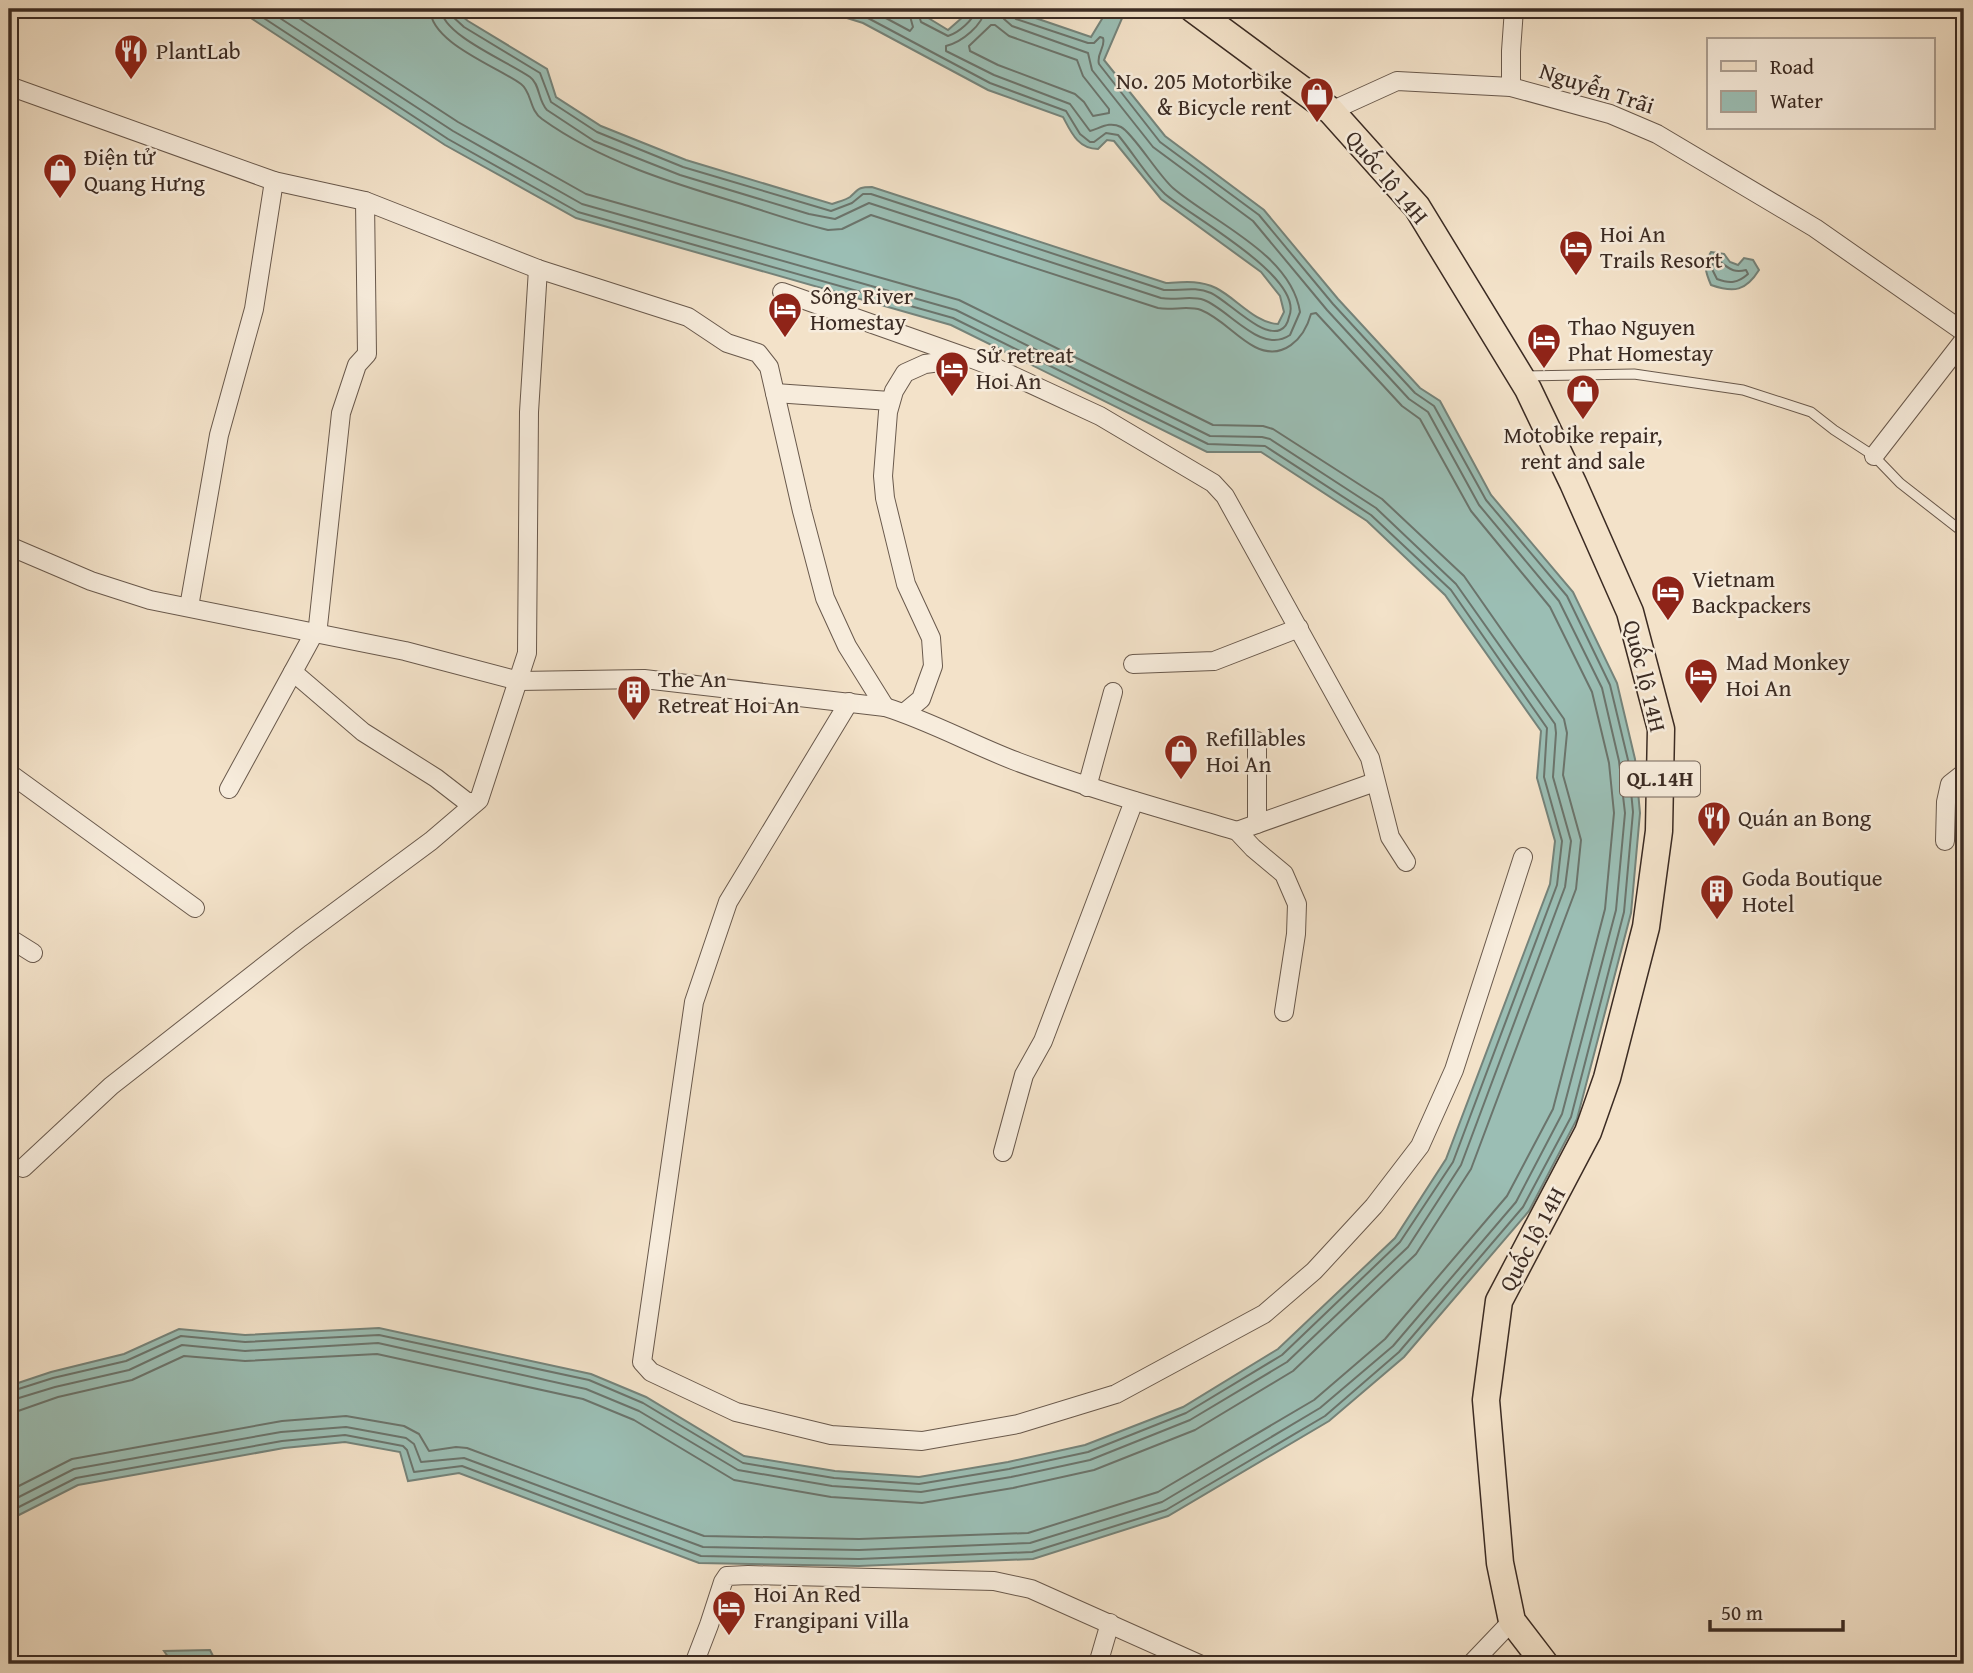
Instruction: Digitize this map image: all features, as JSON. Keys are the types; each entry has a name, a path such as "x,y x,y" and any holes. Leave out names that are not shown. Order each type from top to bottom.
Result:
{"main road":[{"name":"Quốc lộ 14H","path":"1193,9 1331,111 1417,206 1520,376 1573,483 1630,612 1661,729 1659,831 1646,927 1607,1078 1588,1132 1499,1301 1486,1400 1500,1563 1512,1621 1545,1664"}],"street":[{"path":"1511,87 1514,9"},
{"name":"Nguyễn Trãi","path":"1331,111 1396,80 1511,87 1610,114 1657,134 1815,228 1964,332"},
{"path":"9,86 274,181 365,201 538,269 688,317 727,343 758,354 769,368 825,598 847,646 885,707"},
{"path":"189,607 219,435 254,309 274,181"},
{"path":"229,789 318,626 341,413 357,365 367,354 365,201"},
{"path":"23,1168 111,1086 431,841 481,796 527,653 529,412 538,269"},
{"path":"782,292 994,367 1100,416 1213,483 1239,518 1370,758 1390,837 1406,862"},
{"path":"1874,456 1964,340"},
{"path":"904,713 921,699 933,666 931,638 906,584 884,498 883,476 890,401 905,373 925,364 970,358"},
{"path":"775,393 890,401"},
{"path":"9,546 92,581 150,600 405,651 519,681 645,679 885,707 992,752 1087,787 1237,831 1284,874 1297,904 1296,934 1284,1012"},
{"path":"1133,664 1214,661 1299,628"},
{"path":"293,672 363,732 436,778 467,802 475,802"},
{"path":"1087,787 1113,692"},
{"path":"849,702 728,902 694,1002 642,1362 651,1372 736,1412 831,1435 922,1441 1018,1424 1116,1394 1264,1314 1314,1271 1374,1206 1420,1146 1454,1070 1522,857"},
{"path":"1257,741 1257,824"},
{"path":"9,773 195,908"},
{"path":"1945,841 1946,802 1950,784 1964,773"},
{"path":"1237,831 1375,782"},
{"path":"1003,1152 1024,1075 1043,1041 1135,801"},
{"path":"9,938 33,953"},
{"path":"694,1664 723,1582 727,1576 748,1575 994,1581 1031,1589 1199,1664"},
{"path":"1471,1664 1512,1621"},
{"path":"1098,1664 1110,1623"}],"lane":[{"path":"1520,376 1634,373 1743,390 1811,412 1874,456 1900,483 1964,533"}],"water":[{"path":"237,9 453,9 547,69 556,97 601,126 686,160 832,204 848,198 861,188 872,187 1166,283 1191,282 1210,285 1261,319 1278,324 1284,312 1280,296 1261,272 1161,199 1114,141 1107,140 1098,149 1085,146 1076,139 1063,117 988,90 863,23 818,9 924,9 925,16 948,30 972,9 1009,9 1091,37 1108,9 1126,9 1104,60 1165,136 1264,210 1338,299 1420,388 1440,401 1491,495 1573,592 1617,683 1635,759 1640,813 1631,913 1577,1119 1529,1211 1404,1357 1329,1421 1168,1516 1033,1559 859,1566 699,1563 459,1473 408,1481 400,1452 345,1442 284,1448 78,1485 9,1520 9,1386 51,1372 124,1354 179,1329 245,1335 379,1328 591,1374 646,1397 744,1456 835,1471 919,1477 1008,1462 1085,1445 1183,1407 1278,1349 1395,1238 1446,1159 1550,884 1555,841 1537,778 1541,731 1445,595 1367,521 1261,452 1207,452 951,325 576,218 445,145"},
{"path":"1711,252 1724,254 1730,262 1738,265 1744,258 1753,260 1759,270 1749,282 1739,288 1726,289 1711,285 1706,268"},
{"path":"210,1650 217,1664 173,1664 164,1651"}],"place":[{"name":"PlantLab","path":"131,81"},
{"name":"No. 205 Motorbike & Bicycle rent","path":"1317,124"},
{"name":"Điện tử Quang Hưng","path":"60,200"},
{"name":"Hoi An Trails Resort","path":"1576,277"},
{"name":"Sông River Homestay","path":"785,339"},
{"name":"Thao Nguyen Phat Homestay","path":"1544,370"},
{"name":"Sử retreat Hoi An","path":"952,398"},
{"name":"Motobike repair, rent and sale","path":"1583,421"},
{"name":"Vietnam Backpackers","path":"1668,622"},
{"name":"Mad Monkey Hoi An","path":"1701,705"},
{"name":"The An Retreat Hoi An","path":"634,722"},
{"name":"Refillables Hoi An","path":"1181,781"},
{"name":"Quán an Bong","path":"1714,848"},
{"name":"Goda Boutique Hotel","path":"1717,921"},
{"name":"Hoi An Red Frangipani Villa","path":"729,1637"}]}
